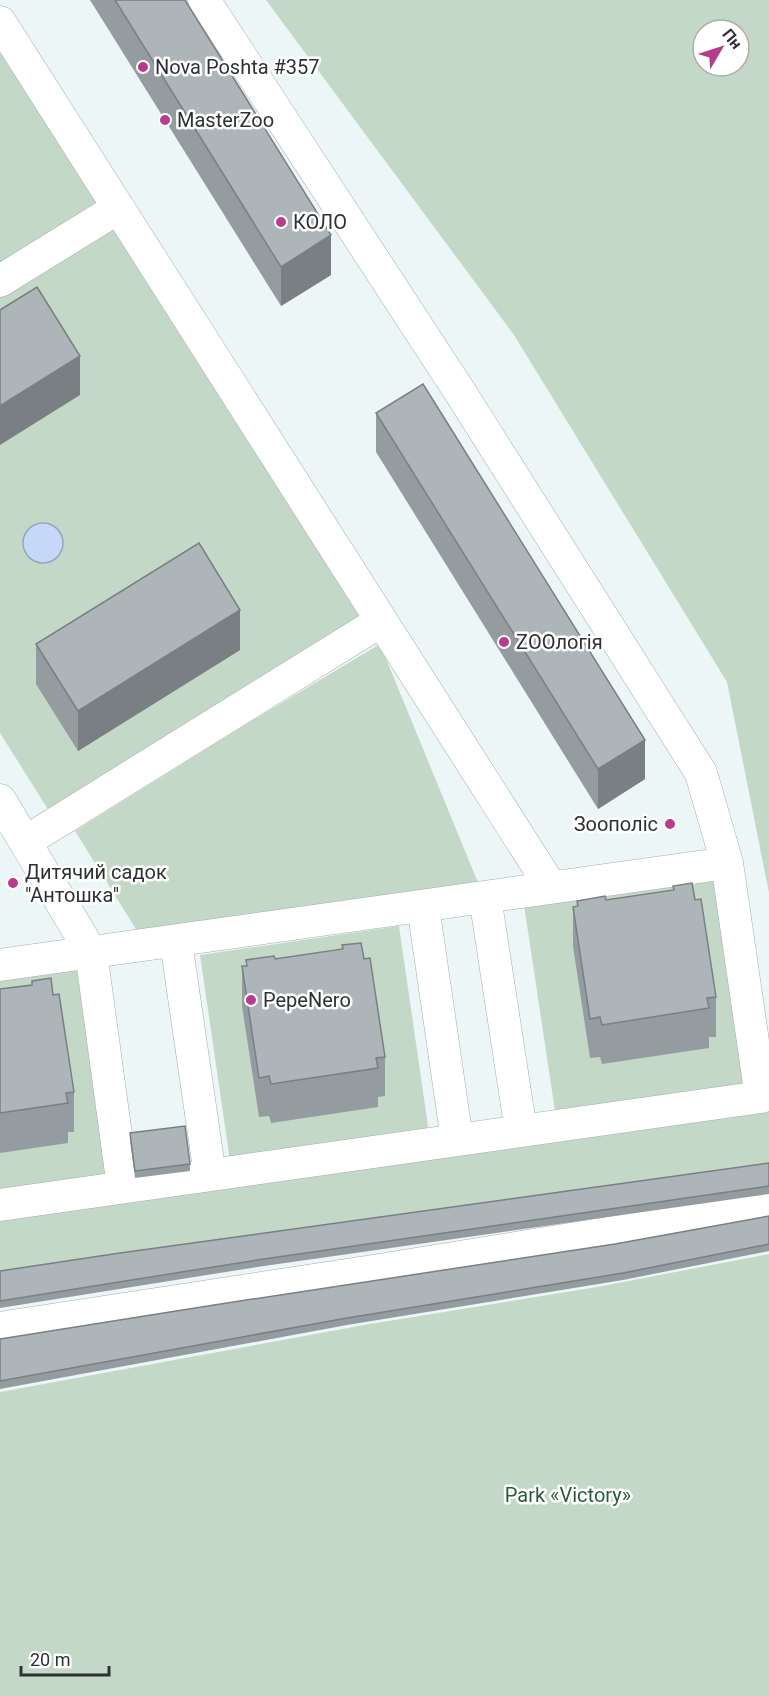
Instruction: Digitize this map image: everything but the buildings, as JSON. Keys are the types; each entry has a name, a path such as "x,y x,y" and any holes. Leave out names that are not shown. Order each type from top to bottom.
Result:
{"lane":[{"path":"0,1205 761,1097 728,863 701,773 460,392 204,0"},
{"path":"0,22 551,887"},
{"path":"0,281 118,208"},
{"path":"25,842 381,621"},
{"path":"0,800 91,952 123,1187"},
{"path":"0,965 728,863"},
{"path":"485,897 521,1131"},
{"path":"423,906 457,1140"},
{"path":"176,942 210,1175"},
{"path":"0,1328 769,1207"}],"green space":[{"path":"266,0 769,0 769,893 727,682 514,335"},
{"path":"0,51 98,204 0,264"},
{"path":"115,222 361,617 49,811 0,733 0,294"},
{"path":"380,644 479,885 139,934 75,831"},
{"path":"723,876 753,1083 555,1111 524,905"},
{"path":"399,926 429,1133 230,1161 200,955"},
{"path":"77,970 107,1176 0,1191 0,981"},
{"path":"769,1104 769,1163 0,1272 0,1213"},
{"name":"Park «Victory»","path":"769,1254 769,1696 0,1696 0,1392 364,1325 597,1287"}],"water":[{"path":"43,523 57,529 63,543 57,557 43,563 29,557 23,543 29,529"}],"place":[{"name":"Nova Poshta #357","path":"143,67"},
{"name":"MasterZoo","path":"165,120"},
{"name":"КОЛО","path":"281,222"},
{"name":"ZООлогія","path":"504,642"},
{"name":"Зоополіс","path":"670,824"},
{"name":"Дитячий садок \"Антошка\"","path":"13,883"},
{"name":"PepeNero","path":"251,1000"}]}
